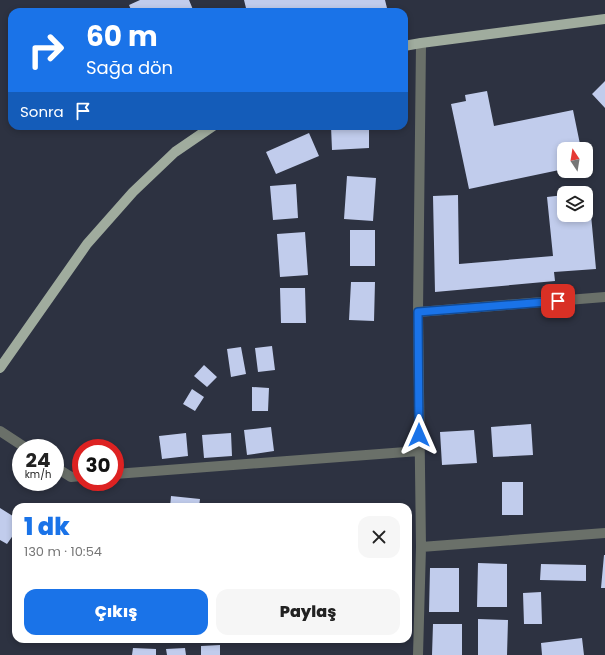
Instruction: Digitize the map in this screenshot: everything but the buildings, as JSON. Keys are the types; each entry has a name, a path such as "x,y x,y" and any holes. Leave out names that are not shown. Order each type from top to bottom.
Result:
{"main road":[{"path":"408,45 605,19"},
{"path":"0,368 92,238 133,192 174,152 207,130"}],"street":[{"path":"418,655 420,547 418,312 421,43"},
{"path":"418,312 605,297"},
{"path":"0,431 12,439"},
{"path":"124,473 419,451"},
{"path":"420,547 605,533"}],"route":[{"path":"419,435 418,312 558,301"}]}
